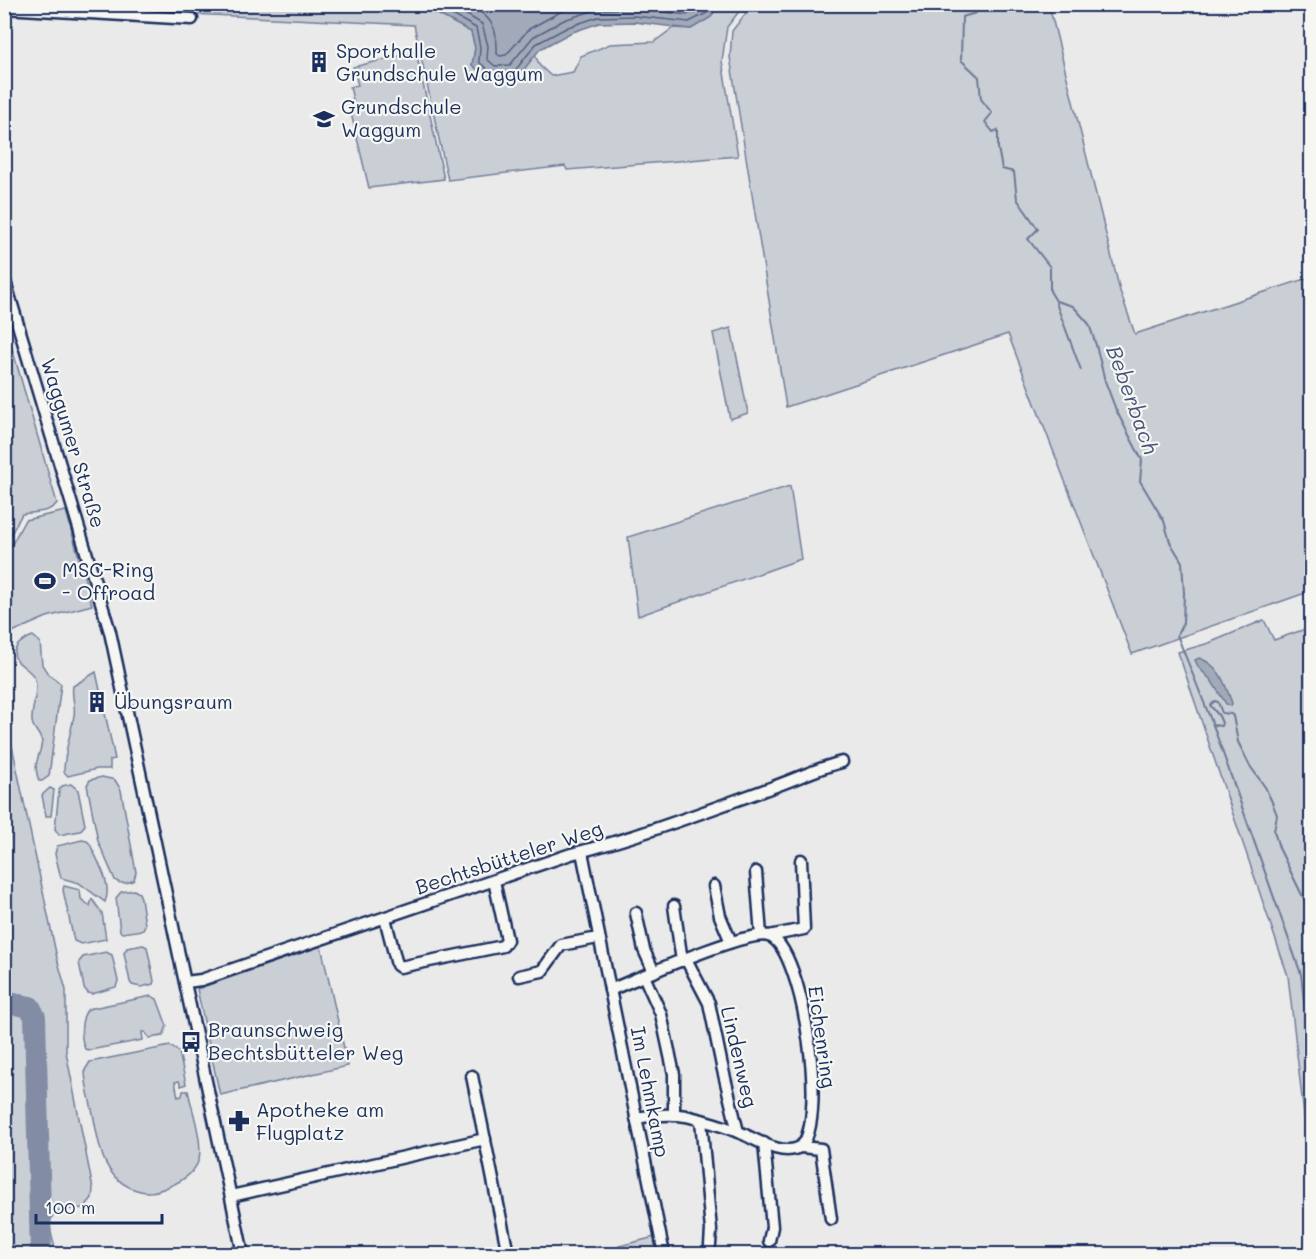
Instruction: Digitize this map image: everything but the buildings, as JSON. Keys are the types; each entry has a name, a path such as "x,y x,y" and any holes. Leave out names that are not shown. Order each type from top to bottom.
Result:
{"street":[{"path":"4,8 192,19"},
{"name":"Waggumer Straße","path":"4,278 110,632 243,1254"},
{"name":"Bechtsbütteler Weg","path":"186,982 201,980 602,846 776,786 825,766 842,762"},
{"name":"Im Lehmkamp","path":"582,852 664,1254"},
{"path":"610,990 731,942 804,928 801,860"},
{"path":"756,872 765,936"},
{"path":"385,918 397,965 400,967 503,946 507,940 494,881"},
{"path":"714,886 720,916 731,942"},
{"name":"Lindenweg","path":"674,906 684,960 709,1003 738,1132"},
{"path":"636,913 674,1074 674,1114"},
{"name":"Eichenring","path":"765,936 780,944 790,963 801,1001 807,1034 812,1110 807,1136 801,1147"},
{"path":"519,976 542,971 561,945 598,938"},
{"path":"472,1076 508,1254"},
{"path":"636,1118 674,1114 738,1132 782,1150 801,1147 821,1149 831,1220"},
{"path":"701,1120 711,1230 710,1245"},
{"path":"231,1196 485,1139"},
{"path":"764,1143 772,1227 769,1241"}],"shaded area":[{"path":"5,5 421,5 471,32 475,48 472,65 517,78 535,55 540,66 551,76 573,72 581,56 610,44 654,42 673,28 691,29 711,17 718,5 744,5 727,27 722,61 738,156 567,170 565,166 448,180 414,25"},
{"path":"752,5 1049,5 1120,291 1135,334 1311,277 1311,591 1132,654 1008,334 786,407 730,57 732,31"},
{"path":"416,52 444,179 369,188 349,105 354,104 350,87 358,85 353,67"},
{"path":"5,324 57,503 46,510 22,514 5,545"},
{"path":"731,328 748,413 730,419 713,333"},
{"path":"790,486 801,559 638,616 628,537"},
{"name":"MSC-Ring - Offroad","path":"66,511 92,605 47,617 5,635 5,557 25,520"},
{"path":"1264,620 1274,640 1311,627 1311,1163 1288,976 1178,652 1209,643"},
{"path":"33,636 40,642 42,665 61,684 49,776 42,781 39,781 36,769 42,741 32,721 35,679 17,660 14,652 19,644"},
{"path":"96,672 115,759 110,760 110,769 97,769 68,776 64,772 64,765 74,712 73,686"},
{"path":"4,708 57,958 66,990 66,1052 93,1189 92,1198 84,1208 60,1211 52,1218 50,1223 57,1254 5,1254"},
{"path":"102,777 115,780 121,790 136,872 134,880 127,883 119,883 115,880 98,841 87,785 90,780"},
{"path":"71,784 78,790 85,825 80,831 59,835 55,829 59,790 62,786"},
{"path":"50,788 54,790 51,816 46,816 42,795"},
{"path":"82,840 90,844 106,880 105,902 79,883 61,878 55,854 57,846"},
{"path":"64,886 80,890 81,899 90,906 92,899 102,913 106,939 81,944 74,941"},
{"path":"134,890 141,898 145,925 143,930 122,933 116,898 121,892"},
{"path":"143,945 147,947 154,981 153,984 141,987 132,985 130,982 124,953 127,948"},
{"path":"321,946 348,1066 220,1095 197,989"},
{"path":"106,952 112,955 118,981 116,987 92,994 88,993 84,988 79,962 83,957"},
{"path":"151,996 157,999 167,1026 163,1036 149,1038 145,1032 142,1032 143,1040 85,1049 82,1028 83,1017 88,1009"},
{"path":"170,1046 179,1052 186,1084 181,1086 179,1081 175,1082 178,1097 182,1096 183,1091 188,1091 198,1135 199,1159 188,1176 179,1182 160,1190 141,1191 121,1182 107,1167 97,1136 85,1070 90,1062"},
{"path":"655,1237 659,1254 621,1254 619,1246"}],"water":[{"path":"421,5 718,5 711,17 691,29 634,22 599,23 570,33 540,49 517,78 488,79 472,65 475,48 471,32"},
{"path":"1199,658 1212,665 1221,676 1232,703 1231,706 1226,704 1211,680 1199,668 1195,660"}],"waterway":[{"name":"Beberbach","path":"974,4 976,13 962,17 961,60 979,77 981,99 992,113 985,122 993,132 998,130 998,148 1002,169 1014,172 1017,199 1038,229 1028,239 1050,267 1050,291 1056,301 1073,306 1089,324 1105,381 1116,410 1142,460 1140,481 1164,521 1170,542 1182,562 1183,623 1177,635 1213,725 1301,974 1312,1074"},
{"path":"1056,303 1081,370"},
{"name":"Beberbach","path":"1213,725 1221,726 1222,723 1210,705 1215,701 1218,702 1222,713 1233,716 1238,742 1272,802 1277,815 1274,831 1279,848 1304,899 1312,927"}],"taxiway":[{"path":"4,1002 30,1007 35,1017 41,1254"}],"place":[{"name":"Sporthalle Grundschule Waggum","path":"319,62"},
{"name":"Grundschule Waggum","path":"324,119"},
{"name":"MSC-Ring - Offroad","path":"45,581"},
{"name":"Übungsraum","path":"97,702"},
{"name":"Braunschweig Bechtsbütteler Weg","path":"191,1042"},
{"name":"Apotheke am Flugplatz","path":"239,1121"}]}
